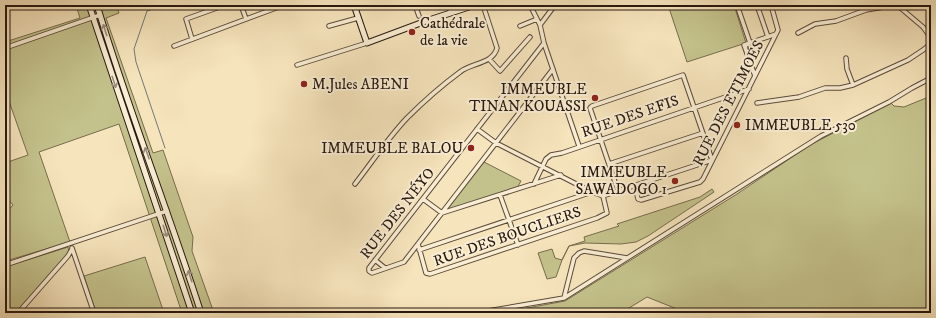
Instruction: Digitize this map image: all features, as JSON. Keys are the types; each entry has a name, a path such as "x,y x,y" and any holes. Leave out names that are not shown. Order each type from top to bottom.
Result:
{"main road":[{"path":"89,5 126,120 160,214 192,313"},
{"path":"97,5 128,102 185,262 201,313"},
{"path":"354,5 367,43 451,12 475,5"},
{"path":"176,264 185,262"}],"street":[{"path":"192,39 186,21 187,18 225,5"},
{"path":"241,5 246,19"},
{"path":"174,46 284,5"},
{"path":"415,5 419,16"},
{"path":"449,5 451,12"},
{"path":"355,184 407,118 437,90 460,72 489,59 496,52 497,48 482,5"},
{"path":"530,5 540,25 544,42 579,146"},
{"path":"540,25 555,5"},
{"path":"737,5 750,43"},
{"path":"757,5 768,37"},
{"name":"RUE DES ETIMOÉS","path":"635,186 638,199 641,200 700,182 703,179 776,34 778,27 771,5"},
{"path":"798,33 815,24 836,21 866,10 896,5 922,27 931,38"},
{"path":"5,48 100,15"},
{"path":"329,26 358,18"},
{"path":"520,26 537,19"},
{"path":"755,76 744,45 776,34"},
{"path":"489,59 500,71 530,37"},
{"name":"RUE DES NÉYO","path":"544,42 375,260 369,268 369,271 372,273 404,262 553,69"},
{"path":"297,65 367,43"},
{"path":"757,103 799,97 825,88 840,88 853,85 908,60 931,44"},
{"path":"846,58 847,68 853,85"},
{"path":"477,129 496,143 592,192 603,196 712,160 683,75 592,106 590,108 618,191"},
{"path":"476,313 564,298 821,136 890,102 931,78"},
{"name":"RUE DES EFIS","path":"534,184 546,159 551,155 749,89"},
{"path":"609,164 703,133"},
{"path":"423,199 442,214 561,176"},
{"path":"419,250 592,192"},
{"path":"500,195 518,245"},
{"name":"RUE DES BOUCLIERS","path":"418,244 426,273 430,274 606,214 608,211 603,196"},
{"path":"5,264 70,244 167,211"},
{"path":"70,244 94,313"},
{"path":"19,313 68,256 72,249"},
{"path":"564,298 574,258 579,253 584,251 627,258"},
{"path":"375,260 385,268"}],"shaded area":[{"path":"76,5 116,5 119,13 106,18 153,153 163,150 193,237 192,251 214,313 182,313 119,124 39,152 70,242 9,260 5,247 5,214 13,205 5,196 5,163 28,155 5,90 5,42 80,18"},
{"path":"668,5 734,5 746,43 687,62"},
{"path":"926,98 931,104 931,313 687,313 647,297 621,313 500,313 565,301 737,194 810,145 891,103 894,106 904,107"},
{"path":"484,162 521,181 517,188 445,211"},
{"path":"712,189 714,192 648,236 636,242 621,244 585,243 569,246 585,241 584,237 619,226 617,224 700,197"},
{"path":"68,247 69,252 67,256 17,313 5,313 5,267"},
{"path":"552,249 555,258 562,260 556,277 547,279 538,253"},
{"path":"145,257 164,313 96,313 84,276"}],"waterway":[{"path":"165,5 147,11 134,49 136,62 165,148"}],"place":[{"name":"Cathédrale de la vie","path":"412,32"},
{"name":"M.Jules ABENI","path":"304,84"},
{"name":"IMMEUBLE TINAN KOUASSI","path":"595,98"},
{"name":"IMMEUBLE 530","path":"737,125"},
{"name":"IMMEUBLE BALOU","path":"471,148"},
{"name":"IMMEUBLE SAWADOGO 1","path":"675,181"}]}
